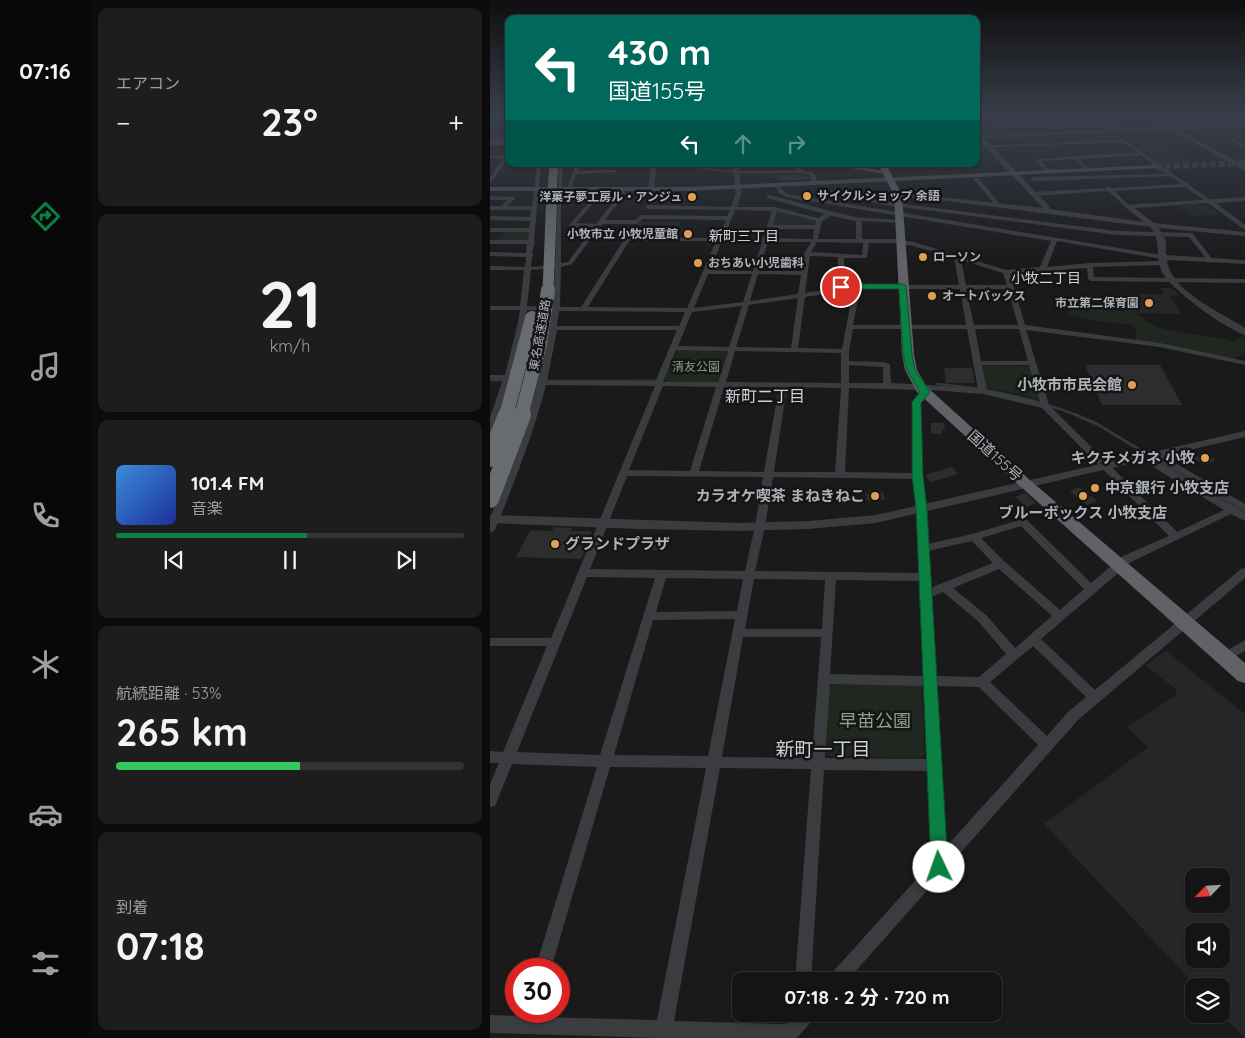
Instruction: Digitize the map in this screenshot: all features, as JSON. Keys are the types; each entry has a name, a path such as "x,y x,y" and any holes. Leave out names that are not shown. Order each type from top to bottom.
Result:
{"highway":[{"name":"東名高速道路","path":"490,458 509,409 533,312 542,167"},
{"name":"東名高速道路","path":"490,499 511,447 535,370 548,288 559,167"},
{"name":"国道155号","path":"895,191 903,242 907,286 911,370 925,388 1031,483 1188,618 1245,675"},
{"name":"国道155号","path":"1188,618 1241,653"}],"main road":[{"path":"843,167 895,191 976,178 1158,167"},
{"path":"584,190 623,192 737,188 895,191 1046,171 1060,172"},
{"path":"490,189 651,190 779,188 816,191"}],"street":[{"path":"490,182 502,163"},
{"path":"1006,163 1047,207 1046,211"},
{"path":"1040,163 1046,171"},
{"path":"1080,163 1087,170"},
{"path":"1154,163 1245,228"},
{"path":"490,429 507,380 524,308 531,255 536,190 542,167"},
{"path":"559,167 564,190"},
{"path":"577,167 559,199 559,266 556,308 542,383 525,442 492,523 760,526 815,526 847,523 921,509 1245,434"},
{"path":"575,173 654,167 651,190"},
{"path":"691,167 736,172 801,172 812,174 816,191"},
{"path":"490,801 626,473 659,384 734,208 739,192 737,188 736,167"},
{"path":"796,167 801,172"},
{"path":"1060,172 1158,167"},
{"path":"1060,172 1080,178"},
{"path":"1034,179 1171,175"},
{"path":"1097,177 1127,206 1153,226 1159,234 1162,240 1162,260 1171,281 1186,294 1245,332"},
{"path":"976,178 998,205"},
{"path":"1034,194 1186,185"},
{"path":"779,188 786,195 816,191 859,197 895,191 1153,226 1188,232 1210,260"},
{"path":"816,191 850,206 895,191 1101,231 1159,234 1188,232 1245,234"},
{"path":"859,220 895,191"},
{"path":"895,191 1055,239 1162,260"},
{"path":"490,268 529,268 559,266 570,263 623,192"},
{"path":"769,197 859,220"},
{"path":"850,206 859,197"},
{"path":"490,198 513,198 502,208"},
{"path":"559,199 594,199 572,225 637,222 642,217 729,218"},
{"path":"1127,206 1245,199"},
{"path":"648,207 775,209 818,220 830,214"},
{"path":"490,208 534,208"},
{"path":"694,473 775,209"},
{"path":"490,218 533,219"},
{"path":"1098,246 1101,231 1100,219"},
{"path":"794,350 807,254 815,241 818,220"},
{"path":"807,254 865,257 859,220"},
{"path":"769,227 818,227"},
{"path":"490,230 533,230"},
{"path":"674,240 679,230"},
{"path":"584,308 627,239 903,242 1006,272 1162,260 1245,262"},
{"path":"1043,268 1055,239"},
{"path":"490,242 532,242"},
{"path":"490,254 531,255"},
{"path":"841,256 841,287 843,289"},
{"path":"958,257 983,390"},
{"path":"1090,265 1091,279 1245,282"},
{"path":"706,272 804,273"},
{"path":"1006,272 1044,404 1176,537"},
{"path":"840,475 846,351 857,287"},
{"path":"490,308 690,310 746,304 857,287 1010,287"},
{"path":"1233,324 1245,323"},
{"path":"850,327 1022,327 1160,345 1245,363"},
{"path":"518,337 553,331 683,328"},
{"path":"674,348 846,351"},
{"path":"846,363 882,364 887,366 887,384"},
{"path":"978,363 1033,363"},
{"path":"490,377 507,380"},
{"path":"490,382 507,380"},
{"path":"721,382 783,386 845,383"},
{"path":"542,383 659,384 721,382 887,384 925,388 983,390 1044,404"},
{"path":"664,1030 748,576 760,526 783,386"},
{"path":"925,388 916,402 918,476 939,867"},
{"path":"497,412 535,409"},
{"path":"490,442 525,442"},
{"path":"1150,456 1245,508"},
{"path":"1150,456 1245,518"},
{"path":"626,473 918,476"},
{"path":"825,679 982,682 1124,562 1232,510"},
{"path":"923,549 974,537 1023,522 1090,590"},
{"path":"974,537 1000,564 1060,616"},
{"path":"925,595 1000,564"},
{"path":"844,972 1073,716 1245,572"},
{"path":"584,574 924,578"},
{"path":"546,958 661,575"},
{"path":"804,972 831,576"},
{"path":"944,587 982,618 1014,655"},
{"path":"649,616 741,615"},
{"path":"738,633 827,633"},
{"path":"1033,640 1094,697"},
{"path":"490,642 556,642"},
{"path":"982,682 1046,744"},
{"path":"490,757 606,761 934,765"},
{"path":"490,1024 505,1022"},
{"path":"570,1022 664,1030 797,1024"}],"shaded area":[{"path":"639,222 681,222 675,233 633,232"},
{"name":"市立第二保育園","path":"1161,288 1172,288 1180,295 1170,296 1182,314 1127,311 1117,294 1163,294"},
{"path":"1166,651 1245,714 1245,1038 1230,1023 1230,978 1188,978 1044,824 1148,747 1127,727 1176,695 1176,689 1145,665"}],"green space":[{"path":"1196,204 1208,206 1220,215 1192,216 1177,205"},
{"path":"779,211 817,221 815,226 772,226"},
{"path":"506,231 529,231 528,241 496,241"},
{"path":"1091,295 1121,302 1127,311 1136,311 1143,319 1163,329 1233,341 1243,336 1245,338 1245,354 1232,359 1142,343 1134,339 1137,332 1132,325 1094,321 1067,314"},
{"name":"清友公園","path":"679,349 727,351 717,383 667,383 664,380"},
{"path":"982,366 1030,366 1040,401 1020,394 986,388"},
{"name":"早苗公園","path":"833,683 918,684 922,687 925,755 920,758 828,756 825,752 829,687"}],"building":[{"path":"774,175 801,175 810,179 782,181"},
{"name":"小牧市市民会館","path":"1085,365 1160,365 1182,405 1102,405"},
{"path":"944,368 972,368 975,383 946,383"},
{"path":"931,423 944,423 945,430 942,430 942,434 931,434"},
{"name":"キクチメガネ 小牧","path":"1204,453 1216,460 1205,465 1193,458"},
{"path":"952,467 958,474 931,482 925,475"},
{"name":"ブルーボックス 小牧支店","path":"1079,487 1097,501 1087,505 1070,491"},
{"name":"カラオケ喫茶 まねきねこ","path":"883,492 885,499 867,501 865,494"},
{"path":"1025,493 1036,503 1026,507 1015,497"},
{"name":"グランドプラザ","path":"554,527 572,528 571,531 592,531 581,559 516,557 530,530 552,531"},
{"path":"647,537 660,537 657,550 643,551"}],"waterway":[{"path":"696,167 720,170"},
{"path":"773,176 777,179"},
{"path":"490,380 503,380"},
{"path":"546,381 654,381"},
{"path":"937,384 1009,395 1079,416"},
{"path":"1076,415 1097,424 1245,513"}],"tunnel":[{"path":"1156,167 1234,163"}],"place":[{"name":"サイクルショップ 余語","path":"807,196"},
{"name":"洋菓子夢工房ル・アンジュ","path":"692,197"},
{"name":"小牧市立 小牧児童館","path":"688,234"},
{"name":"ローソン","path":"923,257"},
{"name":"おちあい小児歯科","path":"698,263"},
{"name":"オートバックス","path":"932,296"},
{"name":"市立第二保育園","path":"1149,303"},
{"name":"小牧市市民会館","path":"1132,385"},
{"name":"キクチメガネ 小牧","path":"1205,458"},
{"name":"中京銀行 小牧支店","path":"1095,488"},
{"name":"カラオケ喫茶 まねきねこ","path":"875,496"},
{"name":"ブルーボックス 小牧支店","path":"1083,496"},
{"name":"グランドプラザ","path":"555,544"}],"district":[{"name":"新町三丁目","path":"744,236"},
{"name":"小牧二丁目","path":"1046,278"},
{"name":"新町二丁目","path":"765,396"},
{"name":"新町一丁目","path":"823,749"}],"route":[{"path":"841,287 843,289 903,286 911,370 925,392 916,402 918,476 939,867"}]}
